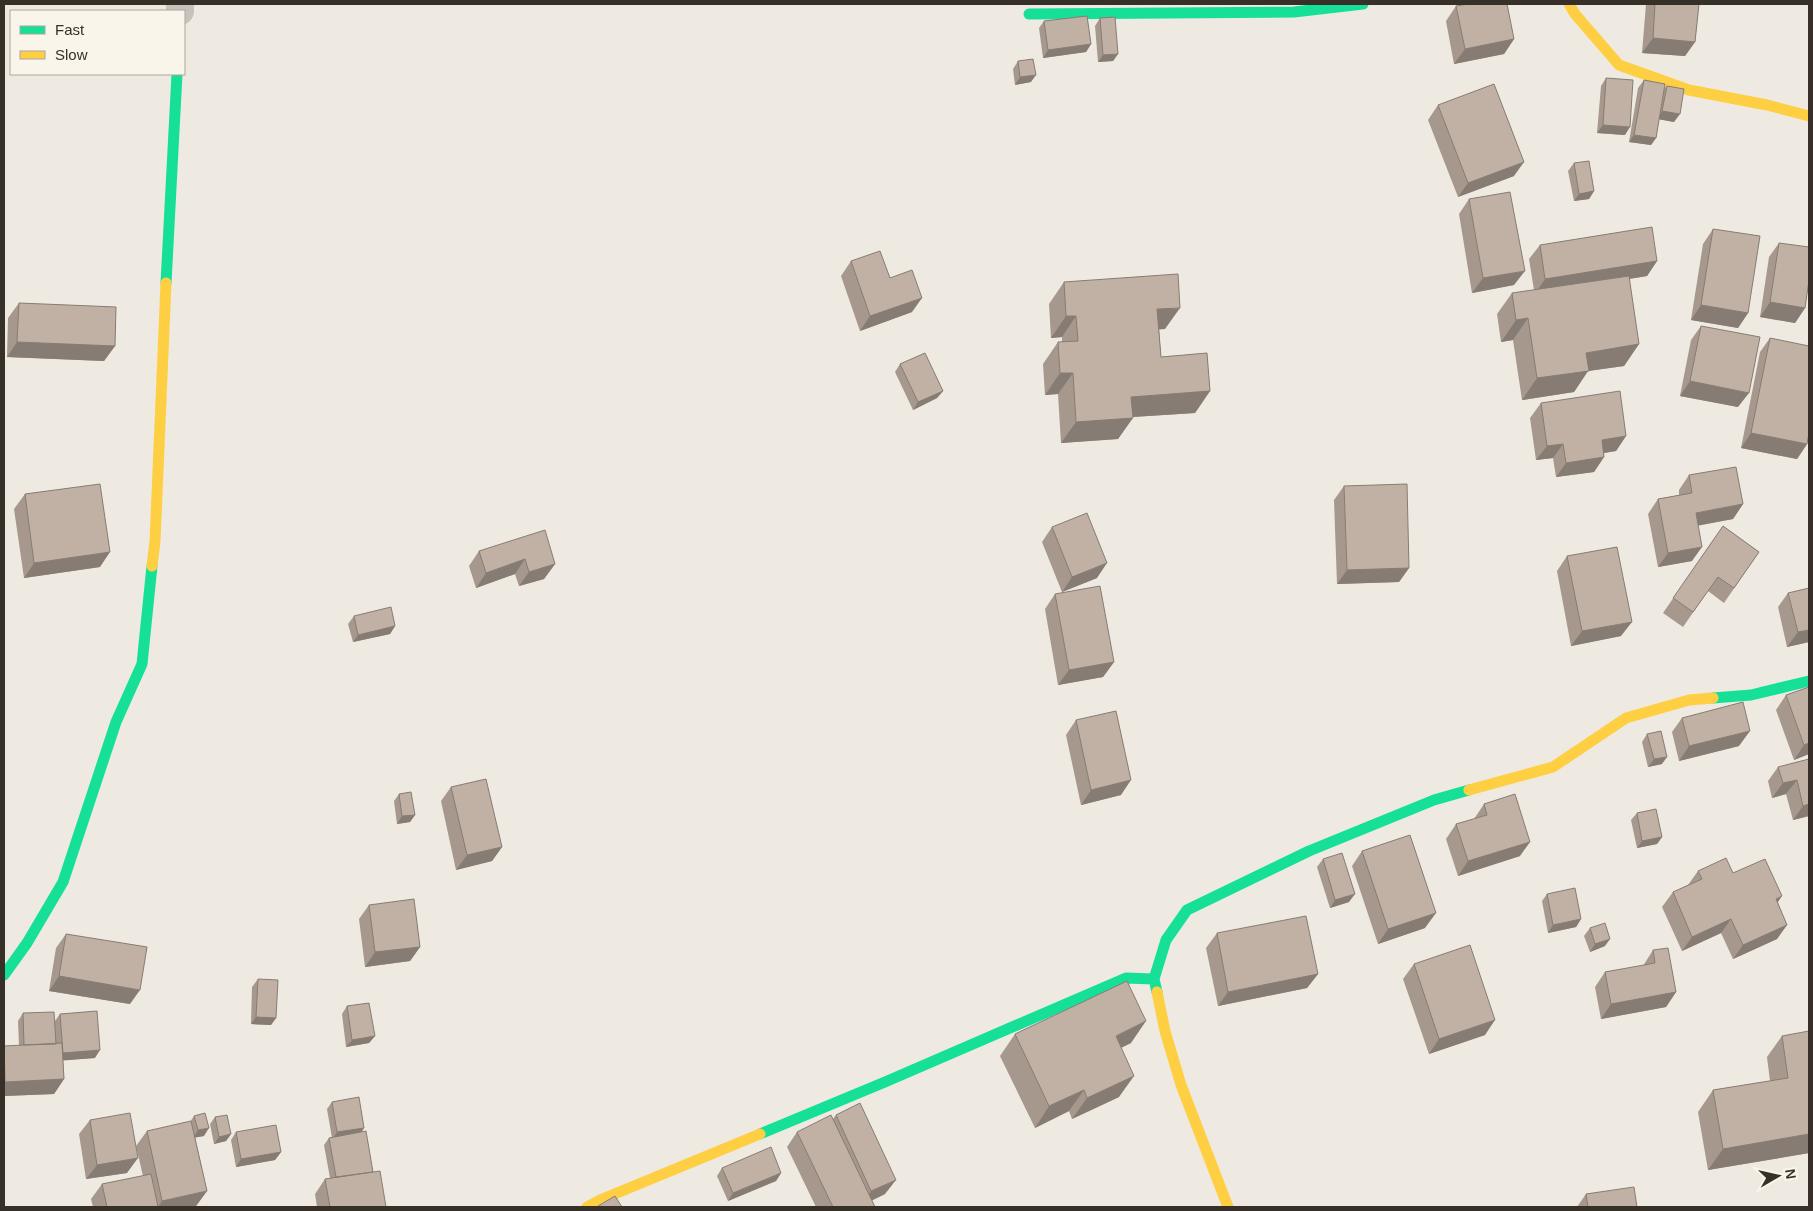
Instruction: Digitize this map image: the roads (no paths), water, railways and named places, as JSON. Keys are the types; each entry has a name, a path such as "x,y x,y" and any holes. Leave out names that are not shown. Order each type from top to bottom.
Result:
{"street":[{"path":"1029,14 1294,12 1363,4"},
{"path":"1569,4 1575,14 1619,65 1689,90 1767,105 1809,116"},
{"path":"4,975 27,942 63,882 116,722 142,664 154,541 177,75"},
{"path":"1228,1207 1181,1086 1165,1031 1154,979 1166,940 1187,910 1309,851 1434,800 1552,767 1626,718 1689,700 1751,695 1809,681"},
{"path":"587,1207 1126,978 1154,979"}]}
